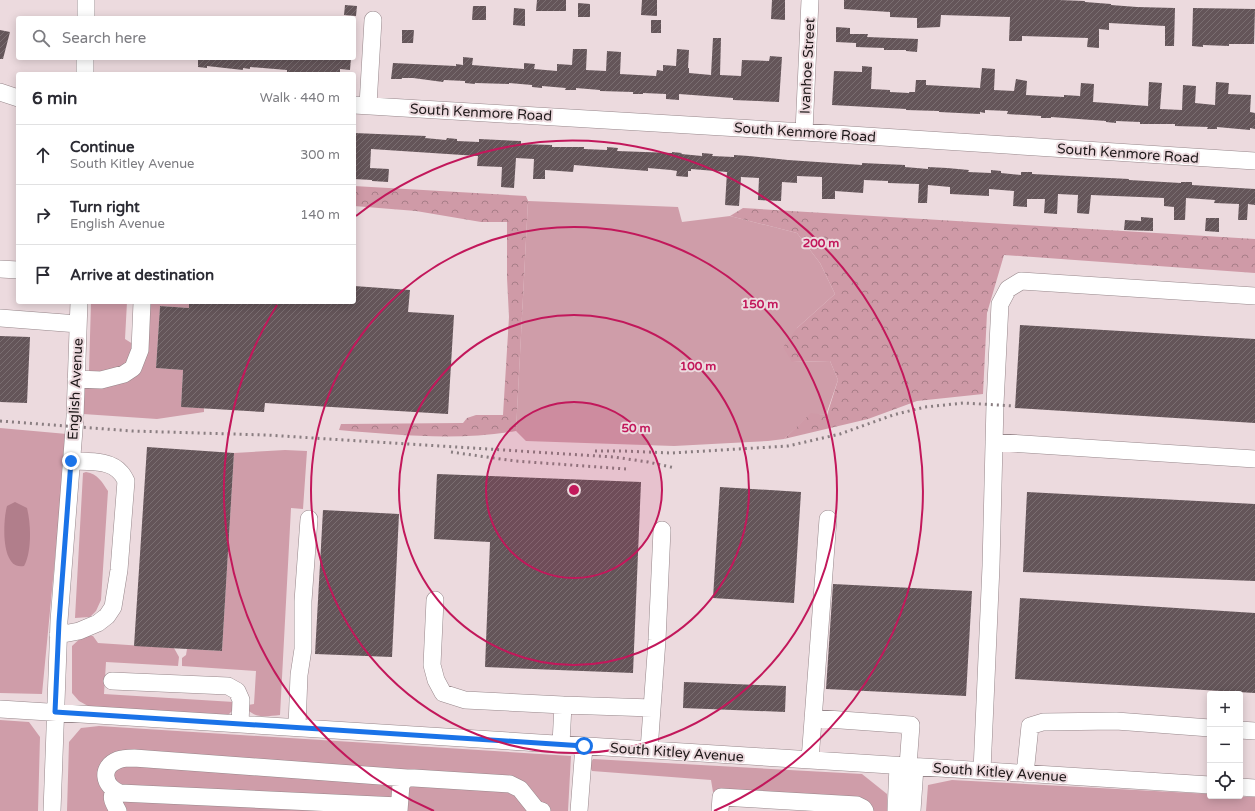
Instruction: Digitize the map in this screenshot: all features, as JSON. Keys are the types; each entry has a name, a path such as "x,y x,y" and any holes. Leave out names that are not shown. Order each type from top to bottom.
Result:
{"street":[{"path":"86,0 86,16"},
{"name":"Ivanhoe Street","path":"804,132 810,0"},
{"path":"361,105 373,20"},
{"path":"85,60 85,72"},
{"path":"0,92 16,97"},
{"name":"South Kenmore Road","path":"361,105 1255,161"},
{"path":"0,269 16,270"},
{"path":"982,771 1000,304 1008,289 1021,281 1255,296"},
{"name":"English Avenue","path":"52,811 58,635 71,461 79,304"},
{"path":"76,379 101,380 124,374 133,368 140,350 142,304"},
{"path":"0,318 78,324"},
{"path":"994,442 1255,459"},
{"path":"58,635 79,631 98,623 107,616 113,607 119,570 126,481 121,473 113,466 102,463 71,461"},
{"path":"297,728 303,649 303,601 309,519"},
{"path":"810,760 828,519"},
{"path":"650,750 662,530"},
{"path":"435,600 432,665 436,680 443,693 465,700 652,708"},
{"path":"112,681 228,686 237,691 241,700 240,724"},
{"path":"561,744 563,705"},
{"name":"South Kitley Avenue","path":"0,709 1207,785"},
{"path":"813,718 911,726 907,766 896,811"},
{"path":"1025,774 1030,726 1043,722 1116,721 1207,728"},
{"path":"1243,730 1255,731"},
{"path":"578,811 584,746"},
{"path":"407,778 401,784 399,808 120,793 109,786 106,780 106,774 111,765 118,760 134,758 510,784 520,788 536,809 542,811"},
{"path":"907,766 912,811"},
{"path":"1243,787 1255,788"},
{"path":"114,790 112,799 118,811"},
{"path":"720,811 721,797 857,804 865,811"}],"shaded area":[{"path":"528,201 678,207 682,222 730,216 797,233 820,263 835,294 797,328 792,362 830,361 838,380 826,415 811,414 784,439 768,441 674,446 526,441 516,431"},
{"path":"91,304 127,304 125,339 136,346 127,368 93,375 89,371"},
{"path":"149,304 189,304 189,308 160,306 156,368 183,370 181,407 204,408 204,412 157,419 83,414 85,388 93,384 127,378"},
{"path":"0,428 67,434 42,694 0,693"},
{"path":"285,450 307,451 303,509 291,508 280,715 259,716 248,710 248,705 254,704 256,671 182,666 182,658 186,655 187,649 222,651 234,453"},
{"path":"86,472 97,477 108,491 101,600 96,611 90,617 75,618 83,473"},
{"path":"15,502 27,508 28,514 30,545 27,560 24,566 16,565 11,561 7,553 5,543 4,532 7,506"},
{"path":"84,635 93,636 98,643 174,648 179,657 178,666 106,662 104,694 234,702 233,710 227,716 88,706 79,701 72,693 72,646"},
{"path":"0,720 29,722 40,737 38,811 0,811"},
{"path":"99,726 571,756 568,811 67,811 69,742 81,728"},
{"path":"593,759 862,774 887,794 887,811 867,811 851,800 713,792 711,780 592,771 589,765"},
{"path":"952,780 1207,794 1207,799 1243,799 1243,797 1255,797 1255,811 926,811 928,785"}],"green space":[{"path":"356,186 526,196 528,201 516,431 472,436 428,436 339,430 341,424 463,423 467,418 476,415 503,415 509,317 507,222 481,222 416,211 356,206"},
{"path":"743,208 1255,239 1255,273 1004,255 987,313 983,394 917,401 868,419 784,439 811,413 827,415 838,380 830,361 792,362 783,347 797,328 835,294 820,263 797,233 730,216"}],"building":[{"path":"537,0 566,0 566,11 536,11"},
{"path":"642,0 657,0 657,16 641,15"},
{"path":"772,0 785,0 785,20 771,19"},
{"path":"844,0 1059,0 1085,1 1137,7 1175,8 1174,46 1165,46 1165,26 1109,23 1109,30 1099,29 1099,48 1087,47 1088,38 1022,36 1022,41 1009,41 1010,17 941,15 940,27 917,28 917,18 890,17 890,12 844,9"},
{"path":"578,3 590,4 590,17 578,17"},
{"path":"345,5 357,6 356,16 344,15"},
{"path":"473,6 486,6 486,20 472,20"},
{"path":"514,8 525,9 525,26 513,25"},
{"path":"1193,8 1255,9 1254,44 1229,44 1229,46 1203,45 1203,47 1192,46"},
{"path":"651,20 661,20 661,33 651,33"},
{"path":"836,27 850,28 850,34 868,34 867,37 918,39 917,52 906,50 884,50 884,48 856,47 856,43 836,42"},
{"path":"0,30 10,32 3,59 0,59"},
{"path":"402,30 414,30 413,43 402,43"},
{"path":"713,38 721,38 720,75 741,76 742,60 769,61 770,56 782,57 779,102 733,100 733,98 679,94 679,100 666,99 666,94 633,94 633,92 600,91 576,88 576,90 565,90 566,88 542,86 542,88 532,87 532,85 509,83 475,84 465,83 465,81 444,80 443,82 413,78 391,79 393,63 456,66 456,64 463,65 463,57 473,58 472,65 524,69 524,63 535,64 534,69 557,71 557,64 572,65 573,49 587,49 586,70 606,71 607,51 621,52 620,74 656,76 657,70 663,71 663,65 676,66 677,49 689,50 689,73 711,75"},
{"path":"198,60 351,60 350,70 340,69 340,72 287,72 287,70 250,67 250,69 243,68 243,70 207,66 207,68 198,67"},
{"path":"862,66 872,67 871,89 890,90 890,92 915,92 916,80 926,80 926,85 980,88 982,68 995,69 994,90 1014,91 1016,79 1027,81 1026,95 1064,97 1064,95 1080,96 1081,83 1094,84 1093,102 1148,106 1149,82 1162,83 1160,109 1182,110 1183,85 1196,86 1195,103 1215,105 1216,82 1229,83 1228,94 1251,95 1250,112 1255,113 1255,129 1250,128 1250,130 1217,127 1217,129 1207,129 1208,127 1175,126 1175,124 1140,124 1140,122 1116,121 1116,123 1051,117 1041,118 1041,116 1007,114 1008,111 985,110 985,113 980,112 980,114 832,105 834,71 862,72"},
{"path":"356,133 426,136 425,138 446,140 447,138 457,139 457,141 479,142 479,139 521,141 521,144 552,145 552,147 584,147 584,149 607,150 607,147 618,148 617,151 672,152 702,156 702,153 713,154 712,156 734,157 734,155 862,165 862,163 905,165 905,167 928,169 928,167 969,170 968,172 991,173 991,170 1001,171 1001,173 1021,175 1021,172 1032,172 1032,174 1181,183 1192,182 1192,185 1255,189 1255,205 1248,204 1247,220 1238,220 1239,204 1214,203 1215,200 1186,198 1185,220 1174,220 1174,207 1164,206 1164,198 1091,195 1089,214 1077,213 1078,195 1058,194 1057,214 1044,213 1045,199 1027,199 1027,207 1013,206 1014,191 989,189 989,196 950,194 950,187 928,185 927,203 918,203 919,184 888,183 888,181 864,180 863,193 835,191 835,199 822,199 822,177 797,176 797,183 782,182 781,201 758,200 759,178 741,177 739,206 725,205 727,172 691,169 691,171 688,171 688,177 676,176 677,171 671,170 648,168 648,171 574,165 573,172 545,170 545,179 533,179 534,159 516,158 514,188 501,187 502,167 477,166 478,156 371,149 370,168 389,169 388,182 356,179"},
{"path":"1141,217 1153,218 1153,231 1124,230 1125,220 1141,221"},
{"path":"1206,218 1219,218 1219,232 1205,231"},
{"path":"356,286 410,290 408,312 454,315 448,414 265,403 264,412 181,407 183,370 156,368 160,306 189,308 189,304 356,304"},
{"path":"1020,325 1255,339 1255,423 1015,408"},
{"path":"0,336 30,337 27,403 0,402"},
{"path":"147,447 234,453 222,651 134,646"},
{"path":"437,474 641,482 633,673 485,667 490,542 434,539"},
{"path":"720,487 801,492 794,603 713,598"},
{"path":"1027,492 1255,504 1255,581 1023,572"},
{"path":"323,510 399,514 392,657 315,654"},
{"path":"833,584 972,591 966,696 826,689"},
{"path":"1020,598 1255,613 1255,693 1243,692 1243,691 1015,679"},
{"path":"684,682 786,686 785,712 683,708"}],"railway":[{"path":"595,451 672,453 788,446 840,434 893,415 925,407 964,403 1015,406"},
{"path":"0,421 132,431 266,435 614,457 675,468"},
{"path":"451,452 515,461 626,469"}],"route":[{"path":"71,461 59,622 55,712 584,746"}]}
